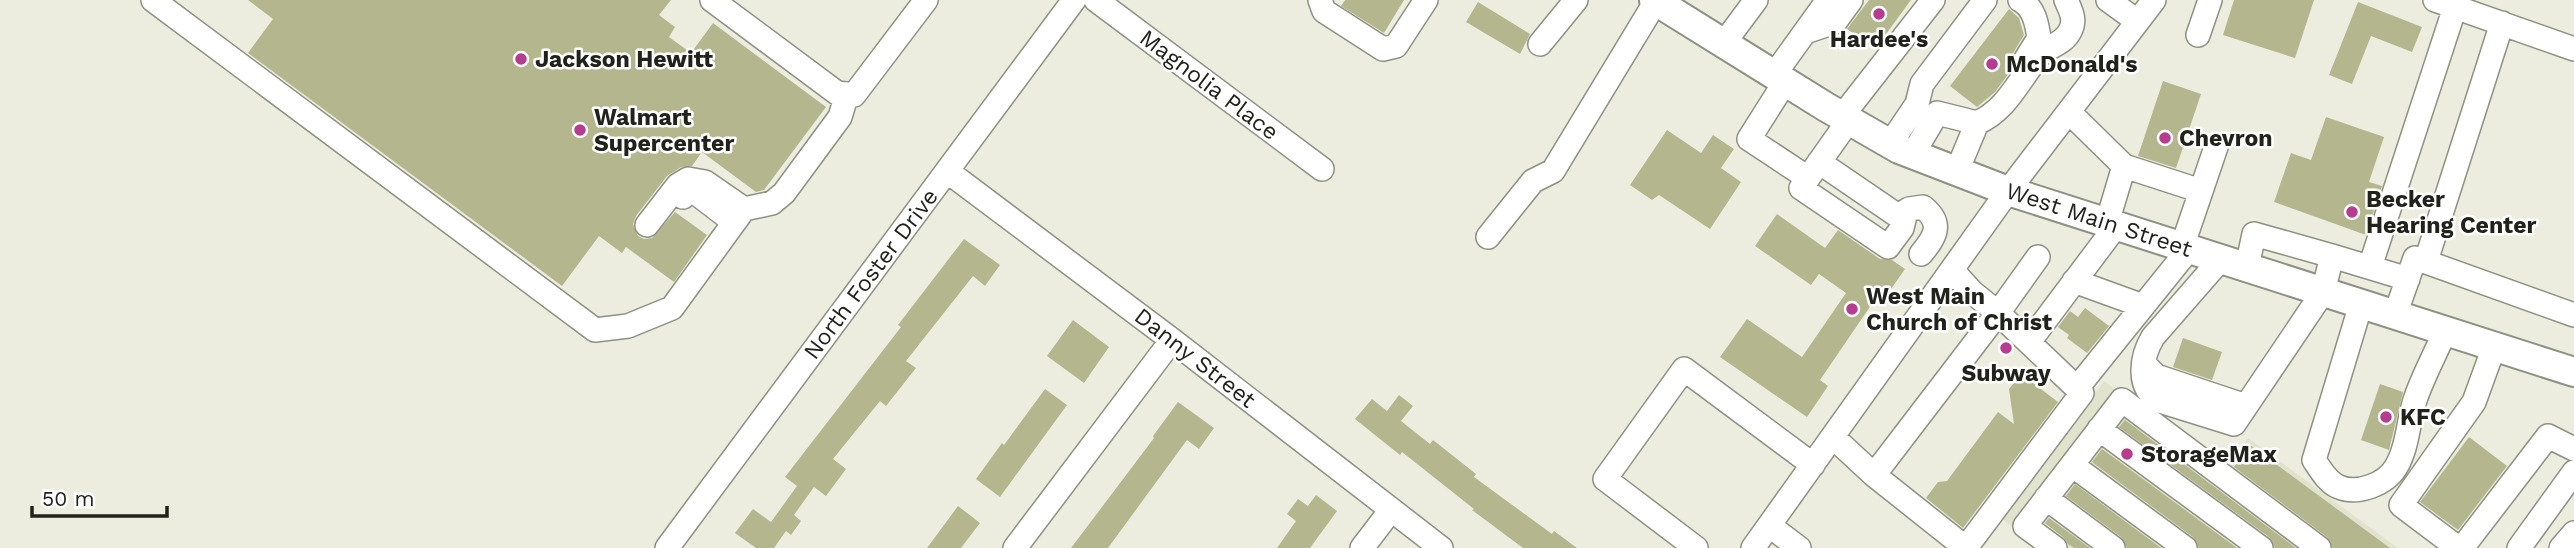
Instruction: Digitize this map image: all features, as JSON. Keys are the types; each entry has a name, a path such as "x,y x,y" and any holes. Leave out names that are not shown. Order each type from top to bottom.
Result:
{"main road":[{"name":"West Main Street","path":"1655,1 1846,118 1902,149 2008,191 2574,372"}],"street":[{"path":"153,0 595,330 628,326 673,308 739,216 772,203 784,193 840,117 847,94"},
{"path":"712,0 837,93 854,95 926,0"},
{"name":"North Foster Drive","path":"667,548 1074,0"},
{"name":"Magnolia Place","path":"1096,0 1322,169"},
{"path":"1321,0 1324,11 1383,49 1396,46 1426,0"},
{"path":"1540,44 1576,0"},
{"path":"1724,43 1756,0"},
{"path":"1829,0 1805,32 1749,139 1809,176 1900,222 1908,240 1921,254 1998,313 2082,393 1968,545 1957,541 1874,475 1833,437"},
{"path":"1805,32 1835,22 1851,0"},
{"path":"1899,44 1901,27 1919,0"},
{"path":"1809,176 1846,118 1933,0"},
{"path":"1902,149 1923,84 1985,0"},
{"path":"1923,84 1937,79 1995,4 2002,0"},
{"path":"2000,110 1999,98 2002,92 2039,38 2032,12 2020,0"},
{"path":"2035,46 2049,38 2056,30 2058,18 2052,8 2040,0"},
{"path":"1902,149 1937,113 1978,123 2000,110 2042,53 2063,42 2071,29 2073,15 2066,0"},
{"path":"2108,0 2137,21"},
{"path":"1754,548 2008,191 2154,0"},
{"path":"1489,237 1533,181 1553,171 1655,1"},
{"path":"2198,35 2207,1"},
{"path":"2370,267 2445,4 2574,48"},
{"path":"2426,261 2502,23"},
{"path":"2069,112 2124,166 2201,191"},
{"path":"1957,171 1978,123"},
{"path":"2077,388 2186,248 2216,147"},
{"path":"2029,342 2112,224 2124,166"},
{"name":"Danny Street","path":"947,171 1172,340 1441,548"},
{"path":"1809,176 1888,247 1909,209 1923,207 1933,214 1936,224 1933,240 1921,254"},
{"path":"651,229 688,192 696,193 739,216"},
{"path":"2332,256 2323,292 2234,424 2151,396 2144,384 2144,352 2152,337 2234,263 2254,234 2332,256 2370,267 2408,279"},
{"path":"1874,475 2038,257"},
{"path":"2395,315 2415,258 2574,315"},
{"path":"2074,281 2143,306"},
{"path":"2361,304 2314,460 2324,475 2339,487 2359,489 2381,482 2396,467 2408,434 2415,399 2445,331"},
{"path":"1014,548 1172,340"},
{"path":"2494,347 2474,402 2400,505 2462,547 2548,436 2574,449"},
{"path":"1696,548 1605,480 1684,369 1813,465"},
{"path":"2056,548 2025,526 2122,400 2319,548"},
{"path":"2099,429 2261,548"},
{"path":"2072,465 2185,548"},
{"path":"2519,548 2571,480"},
{"path":"2046,499 2113,548"},
{"path":"1362,548 1391,510"},
{"path":"1770,526 1799,548"},
{"path":"2561,548 2574,533"}],"shaded area":[{"name":"StorageMax","path":"2104,381 2225,469 2248,438 2398,548 2041,548 2002,519"}],"building":[{"name":"Walmart Supercenter","path":"248,0 671,0 659,15 675,27 669,37 691,53 713,23 826,107 764,190 756,192 702,152 692,166 681,167 667,176 636,216 633,224 638,236 644,239 652,238 675,212 707,235 674,282 626,247 622,253 599,236 562,286 248,53 273,19"},
{"path":"1345,0 1404,0 1384,33 1341,6"},
{"name":"Hardee's","path":"1869,0 1911,0 1875,49 1847,29"},
{"path":"2234,0 2314,0 2295,58 2223,35"},
{"path":"1478,2 1530,34 1520,54 1466,22"},
{"path":"2358,2 2422,27 2412,52 2371,36 2352,84 2329,75"},
{"name":"McDonald's","path":"2009,9 2019,18 2024,35 2012,55 2012,69 1995,92 1977,107 1950,86"},
{"name":"Chevron","path":"2163,81 2201,94 2176,168 2138,156"},
{"path":"2326,117 2384,137 2369,182 2382,186 2366,235 2274,202 2291,153 2311,160"},
{"path":"1667,130 1701,153 1713,135 1734,149 1721,168 1741,182 1710,229 1659,195 1652,200 1630,185"},
{"name":"West Main Church of Christ","path":"1777,214 1825,248 1838,230 1880,259 1892,260 1905,269 1884,299 1878,295 1820,380 1828,386 1807,417 1720,357 1747,319 1802,357 1846,293 1819,274 1811,285 1755,246"},
{"path":"964,239 1000,265 985,286 973,276 906,361 916,368 886,406 880,401 833,459 846,469 826,496 814,487 794,515 801,521 791,535 786,531 774,548 756,548 735,533 753,509 771,522 797,486 785,477 901,327 898,325"},
{"path":"2085,308 2109,326 2087,353 2067,338 2069,335 2058,327 2070,311 2078,317"},
{"path":"1073,320 1109,347 1084,383 1047,356"},
{"path":"2183,338 2222,352 2212,380 2173,367"},
{"path":"2021,374 2058,402 1963,528 1926,498 1938,482 1947,481 1998,412 2014,424 2009,389"},
{"name":"KFC","path":"2380,384 2403,392 2389,450 2361,440"},
{"path":"1045,389 1067,405 1000,497 976,479"},
{"path":"1399,395 1413,406 1401,421 1430,444 1433,440 1476,474 1474,477 1552,534 1554,531 1577,548 1523,548 1402,452 1400,455 1355,419 1372,399 1387,411"},
{"path":"1178,402 1214,428 1199,449 1187,440 1108,548 1071,548 1154,438"},
{"path":"2125,420 2296,548 2275,548 2269,537 2119,427"},
{"path":"2469,437 2507,466 2458,530 2420,502"},
{"path":"2250,445 2390,548 2333,548 2327,537 2234,467"},
{"path":"2102,449 2237,548 2199,548 2193,537 2092,462"},
{"path":"2075,484 2161,548 2127,548 2121,537 2066,496"},
{"path":"1316,495 1337,511 1310,548 1277,548 1296,521 1287,514 1298,499 1308,506"},
{"path":"958,506 980,523 961,548 927,548"},
{"path":"2049,518 2090,548 2074,548 2068,544 2045,523"}],"place":[{"name":"Hardee's","path":"1879,14"},
{"name":"Jackson Hewitt","path":"521,59"},
{"name":"McDonald's","path":"1992,64"},
{"name":"Walmart Supercenter","path":"580,130"},
{"name":"Chevron","path":"2165,138"},
{"name":"Becker Hearing Center","path":"2352,212"},
{"name":"West Main Church of Christ","path":"1852,309"},
{"name":"Subway","path":"2006,348"},
{"name":"KFC","path":"2386,417"},
{"name":"StorageMax","path":"2127,454"}]}
